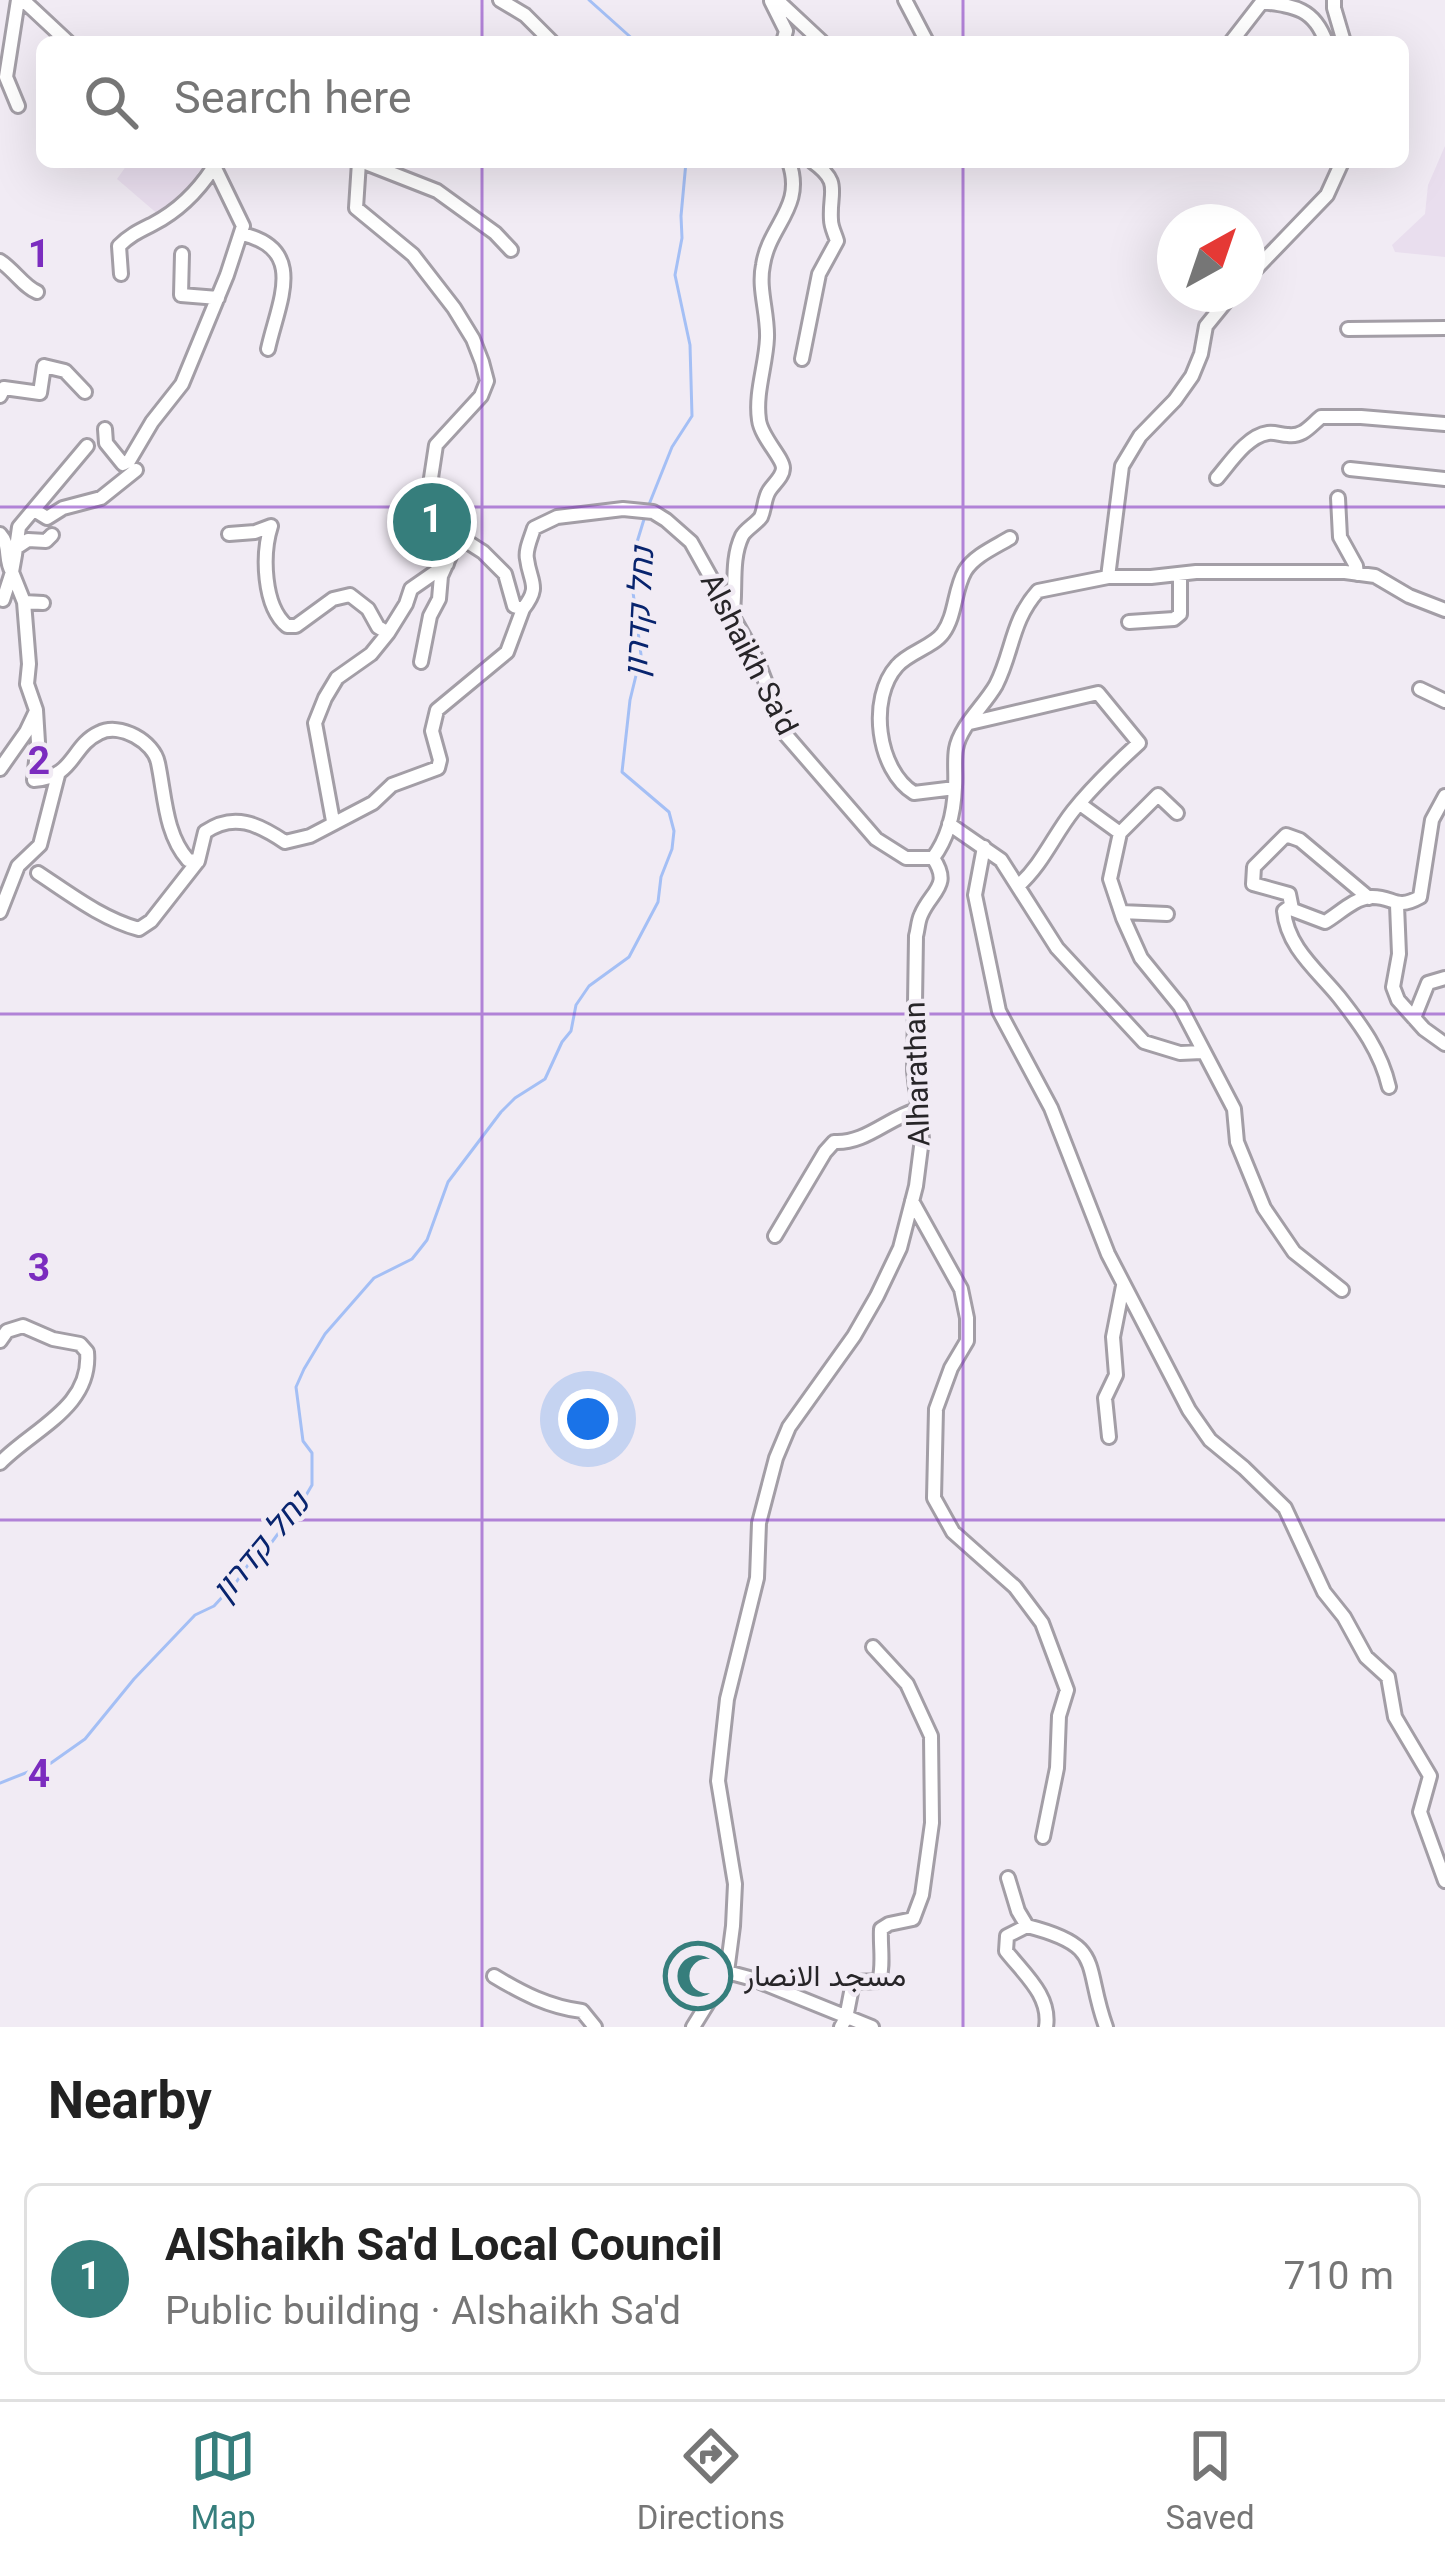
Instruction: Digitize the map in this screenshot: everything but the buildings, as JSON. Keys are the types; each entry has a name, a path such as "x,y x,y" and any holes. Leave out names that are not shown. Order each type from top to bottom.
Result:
{"street":[{"path":"20,0 61,36"},
{"path":"19,106 6,76 20,0"},
{"path":"500,0 546,36"},
{"path":"774,0 785,36"},
{"path":"774,0 815,36"},
{"path":"905,0 924,36"},
{"path":"1334,0 1342,36"},
{"path":"1236,36 1262,2 1291,5 1309,14 1324,36"},
{"path":"121,274 118,246 194,194 210,168"},
{"path":"105,429 106,443 123,464 129,461 182,384 218,298 243,226 214,168"},
{"path":"38,874 92,908 139,929 151,921 198,861 205,832 218,823 240,819 286,842 310,836 373,803 392,785 438,768 431,731 437,710 507,652 524,609 514,606 505,574 458,536 431,478 436,446 481,397 487,381 472,339 452,305 413,255 356,208 360,168"},
{"path":"377,168 437,191 496,233 511,250"},
{"path":"732,618 742,535 760,518 767,493 783,471 759,420 768,335 762,265 792,203 791,168"},
{"path":"802,358 819,274 837,241 831,219 835,190 821,168"},
{"path":"1265,260 1328,195 1339,168"},
{"path":"242,234 261,238 285,272 268,350"},
{"path":"182,254 181,295 218,298"},
{"path":"0,261 37,292"},
{"path":"1108,577 1122,466 1140,436 1192,376 1206,326 1217,312"},
{"path":"1348,328 1445,328"},
{"path":"0,396 4,388 40,393 44,366 65,371 85,392"},
{"path":"1217,478 1255,438 1266,433 1302,434 1321,417 1445,424"},
{"path":"3,600 19,527 87,446"},
{"path":"1350,469 1445,479"},
{"path":"34,510 47,518 63,508 101,498 136,470"},
{"path":"1339,498 1340,537 1357,574"},
{"name":"Alshaikh Sa'd","path":"524,609 535,584 525,556 534,528 557,517 634,508 653,512 691,542 757,660 786,735 876,839 906,858 932,858"},
{"path":"421,662 450,556 442,530 444,514"},
{"path":"229,534 271,526 267,577 275,616 287,626 296,626 334,599 350,596 388,633"},
{"path":"0,535 8,545 8,565 24,602 27,684 36,710 38,742 34,780 58,775"},
{"path":"16,548 52,535"},
{"path":"956,788 914,793 896,778 886,754 880,714 884,686 897,665 941,636 965,571 979,556 1010,538"},
{"path":"333,821 315,723 337,678 371,654 406,604 411,589 446,564"},
{"name":"Alharathan","path":"693,2027 727,1972 735,1884 718,1781 727,1700 757,1578 759,1523 789,1426 854,1336 900,1248 922,1139 913,1028 916,936 921,915 941,886 940,869 932,858 950,824 956,750 998,682 1018,618 1038,591 1108,577 1286,571 1375,576 1445,610"},
{"path":"1129,622 1174,619 1180,614 1180,574"},
{"path":"24,602 43,603"},
{"path":"1420,688 1445,701"},
{"path":"970,722 1098,693 1139,743 1080,803 1031,875 1018,886"},
{"path":"0,770 36,710"},
{"path":"0,912 18,866 40,844 58,775 96,734 107,730 140,738 156,753 169,824 181,853 198,861"},
{"path":"1177,813 1158,795 1120,833 1110,879 1121,912 1142,958 1180,1006 1234,1109 1237,1142 1264,1208 1294,1252 1342,1290"},
{"path":"1390,1087 1384,1061 1304,957 1293,940 1285,911 1292,908 1325,922 1362,899 1377,897 1397,905 1420,897 1432,820 1445,796"},
{"path":"1080,803 1120,833"},
{"path":"950,824 1001,860 1057,948 1144,1042 1180,1053 1202,1052"},
{"path":"1292,908 1289,894 1252,884 1254,867 1286,835 1300,840 1369,898"},
{"path":"984,847 975,895 999,1011 1051,1108 1108,1253 1189,1410 1210,1440 1285,1508 1324,1592 1366,1657 1388,1677 1395,1718 1430,1776 1420,1812 1445,1881"},
{"path":"1397,905 1399,954 1393,987 1414,1018 1445,1044"},
{"path":"1121,912 1167,914"},
{"path":"1414,1018 1428,983 1445,978"},
{"path":"775,1236 834,1142 852,1143 917,1110"},
{"path":"912,1202 961,1289 967,1318 967,1341 951,1367 936,1409 934,1498 953,1532 1015,1586 1042,1623 1067,1690 1059,1716 1057,1768 1043,1837"},
{"path":"1108,1437 1105,1398 1116,1375 1113,1337 1124,1284"},
{"path":"0,1341 7,1331 23,1326 80,1344 88,1364 74,1402 0,1463"},
{"path":"843,2023 853,1982 879,1982 881,1929 913,1918 922,1895 932,1823 931,1736 907,1684 873,1647"},
{"path":"1008,1878 1027,1926 1068,1939 1084,1952 1106,2027"},
{"path":"1027,1926 1007,1936 1006,1951 1041,1996 1048,2012 1046,2027"},
{"path":"727,1972 753,1979 843,2023 872,2027"},
{"path":"494,1976 522,1993 582,2012 595,2027"}],"shaded area":[{"path":"1445,146 1445,257 1395,252 1392,245 1425,214 1428,185"},
{"path":"125,168 202,168 197,174 199,186 160,216 117,179"}],"waterway":[{"name":"נחל קדרון","path":"589,0 629,36"},
{"name":"נחל קדרון","path":"648,507 672,447 692,416 690,345 675,275 685,168"},
{"name":"נחל קדרון","path":"0,1783 51,1763 85,1739 195,1615 214,1606 252,1559 269,1546 312,1485 312,1453 303,1441 296,1387 325,1334 374,1278 412,1259 427,1240 448,1182 501,1112 545,1079 571,1031 576,1005 589,986 629,957 658,902 672,849 669,812 622,772 630,700 641,655 632,584 634,552 645,516"}],"place":[{"name":"AlShaikh Sa'd Local Council","path":"432,522"},
{"name":"مسجد الانصار","path":"698,1976"}]}
